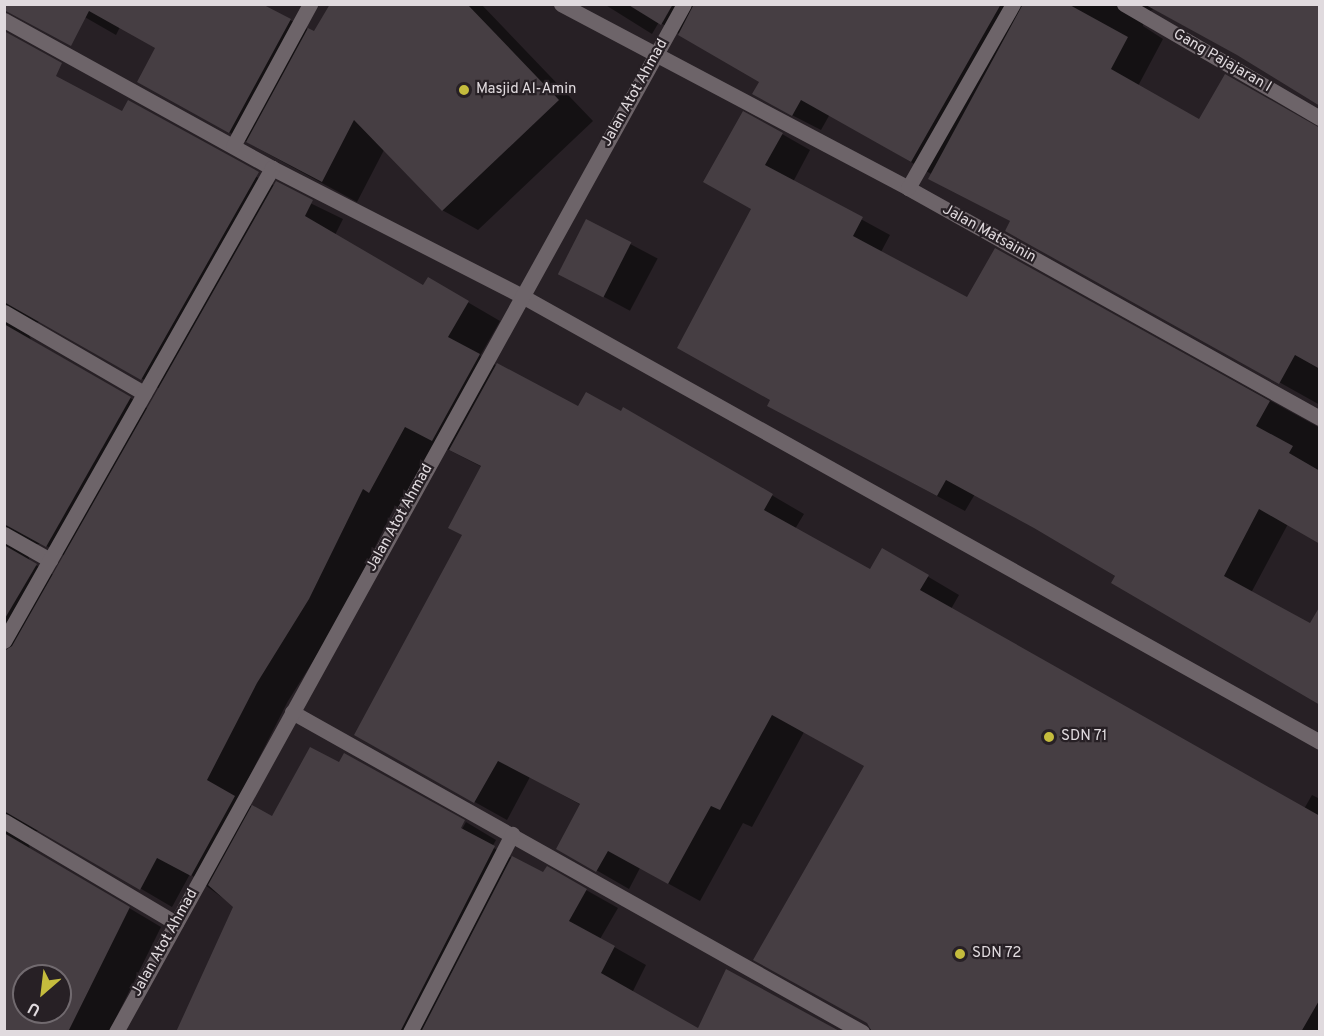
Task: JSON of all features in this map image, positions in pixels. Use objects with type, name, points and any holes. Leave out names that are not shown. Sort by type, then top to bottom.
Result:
[{"type":"street","points":[[233,146],[310,4]]},
{"type":"street","name":"Jalan Matsainin","points":[[561,4],[655,57],[908,188],[1320,418]]},
{"type":"street","name":"Jalan Atot Ahmad","points":[[116,1032],[684,4]]},
{"type":"street","points":[[908,188],[1013,4]]},
{"type":"street","name":"Gang Pajajaran I","points":[[1124,4],[1320,118]]},
{"type":"street","points":[[4,20],[272,168],[522,296],[1320,742]]},
{"type":"street","points":[[4,641],[272,168]]},
{"type":"street","points":[[4,312],[144,393]]},
{"type":"street","points":[[4,534],[50,560]]},
{"type":"street","points":[[292,712],[862,1032]]},
{"type":"street","points":[[4,821],[176,923]]},
{"type":"street","points":[[410,1032],[512,834]]},
{"type":"building","points":[[4,4],[262,4],[291,19],[229,133],[137,82],[155,48],[89,11],[71,46],[4,10]]},
{"type":"building","points":[[330,4],[467,4],[559,100],[442,211],[354,120],[322,182],[246,142],[308,28],[314,31]]},
{"type":"building","points":[[627,4],[673,4],[661,25]]},
{"type":"building","points":[[694,4],[1001,4],[911,162],[801,100],[792,116],[752,94],[759,82],[678,35]]},
{"type":"building","points":[[1023,4],[1068,4],[1128,37],[1111,69],[1199,119],[1225,74],[1320,128],[1320,369],[1295,355],[1279,384],[1005,231],[1010,221],[928,179]]},
{"type":"building","points":[[1144,4],[1320,4],[1320,106],[1237,55]]},
{"type":"building","points":[[4,31],[62,63],[56,76],[122,111],[128,100],[259,172],[141,380],[4,302]]},
{"type":"building","points":[[743,111],[783,133],[765,165],[863,217],[853,236],[967,297],[995,248],[1270,401],[1256,426],[1293,446],[1289,453],[1320,471],[1320,544],[1259,509],[1224,576],[1310,623],[1320,606],[1320,705],[1111,583],[1115,576],[1034,528],[946,480],[937,496],[767,406],[770,400],[677,348],[751,209],[703,182]]},
{"type":"building","points":[[276,181],[313,200],[305,216],[423,285],[428,277],[469,301],[448,337],[480,354],[432,441],[405,427],[369,493],[363,489],[309,599],[257,683],[207,780],[235,796],[191,876],[157,858],[140,890],[4,811],[4,651],[12,646]]},
{"type":"building","points":[[586,219],[631,242],[603,297],[558,274]]},
{"type":"building","points":[[4,324],[131,397],[46,547],[4,524]]},
{"type":"building","points":[[497,363],[578,406],[586,392],[621,411],[623,407],[773,494],[764,510],[870,569],[882,548],[929,575],[920,590],[1320,816],[1320,999],[1301,1032],[872,1032],[867,1023],[753,960],[864,766],[772,715],[720,810],[711,806],[668,884],[608,851],[596,872],[556,849],[580,804],[498,761],[474,803],[354,735],[462,535],[448,528],[481,466],[449,450]]},
{"type":"building","points":[[4,545],[37,564],[4,620]]},
{"type":"building","points":[[310,747],[339,762],[344,753],[465,820],[461,828],[495,846],[400,1032],[176,1032],[233,907],[208,885],[252,805],[272,816]]},
{"type":"building","points":[[4,833],[130,907],[72,1024],[72,964],[12,964],[12,1024],[72,1024],[68,1032],[4,1032]]},
{"type":"building","points":[[512,856],[543,872],[547,866],[587,889],[569,921],[615,946],[601,973],[698,1028],[726,969],[841,1032],[421,1032]]},
{"type":"place","name":"Masjid Al-Amin","points":[[464,90]]},
{"type":"place","name":"SDN 71","points":[[1049,737]]},
{"type":"place","name":"SDN 72","points":[[960,954]]}]
